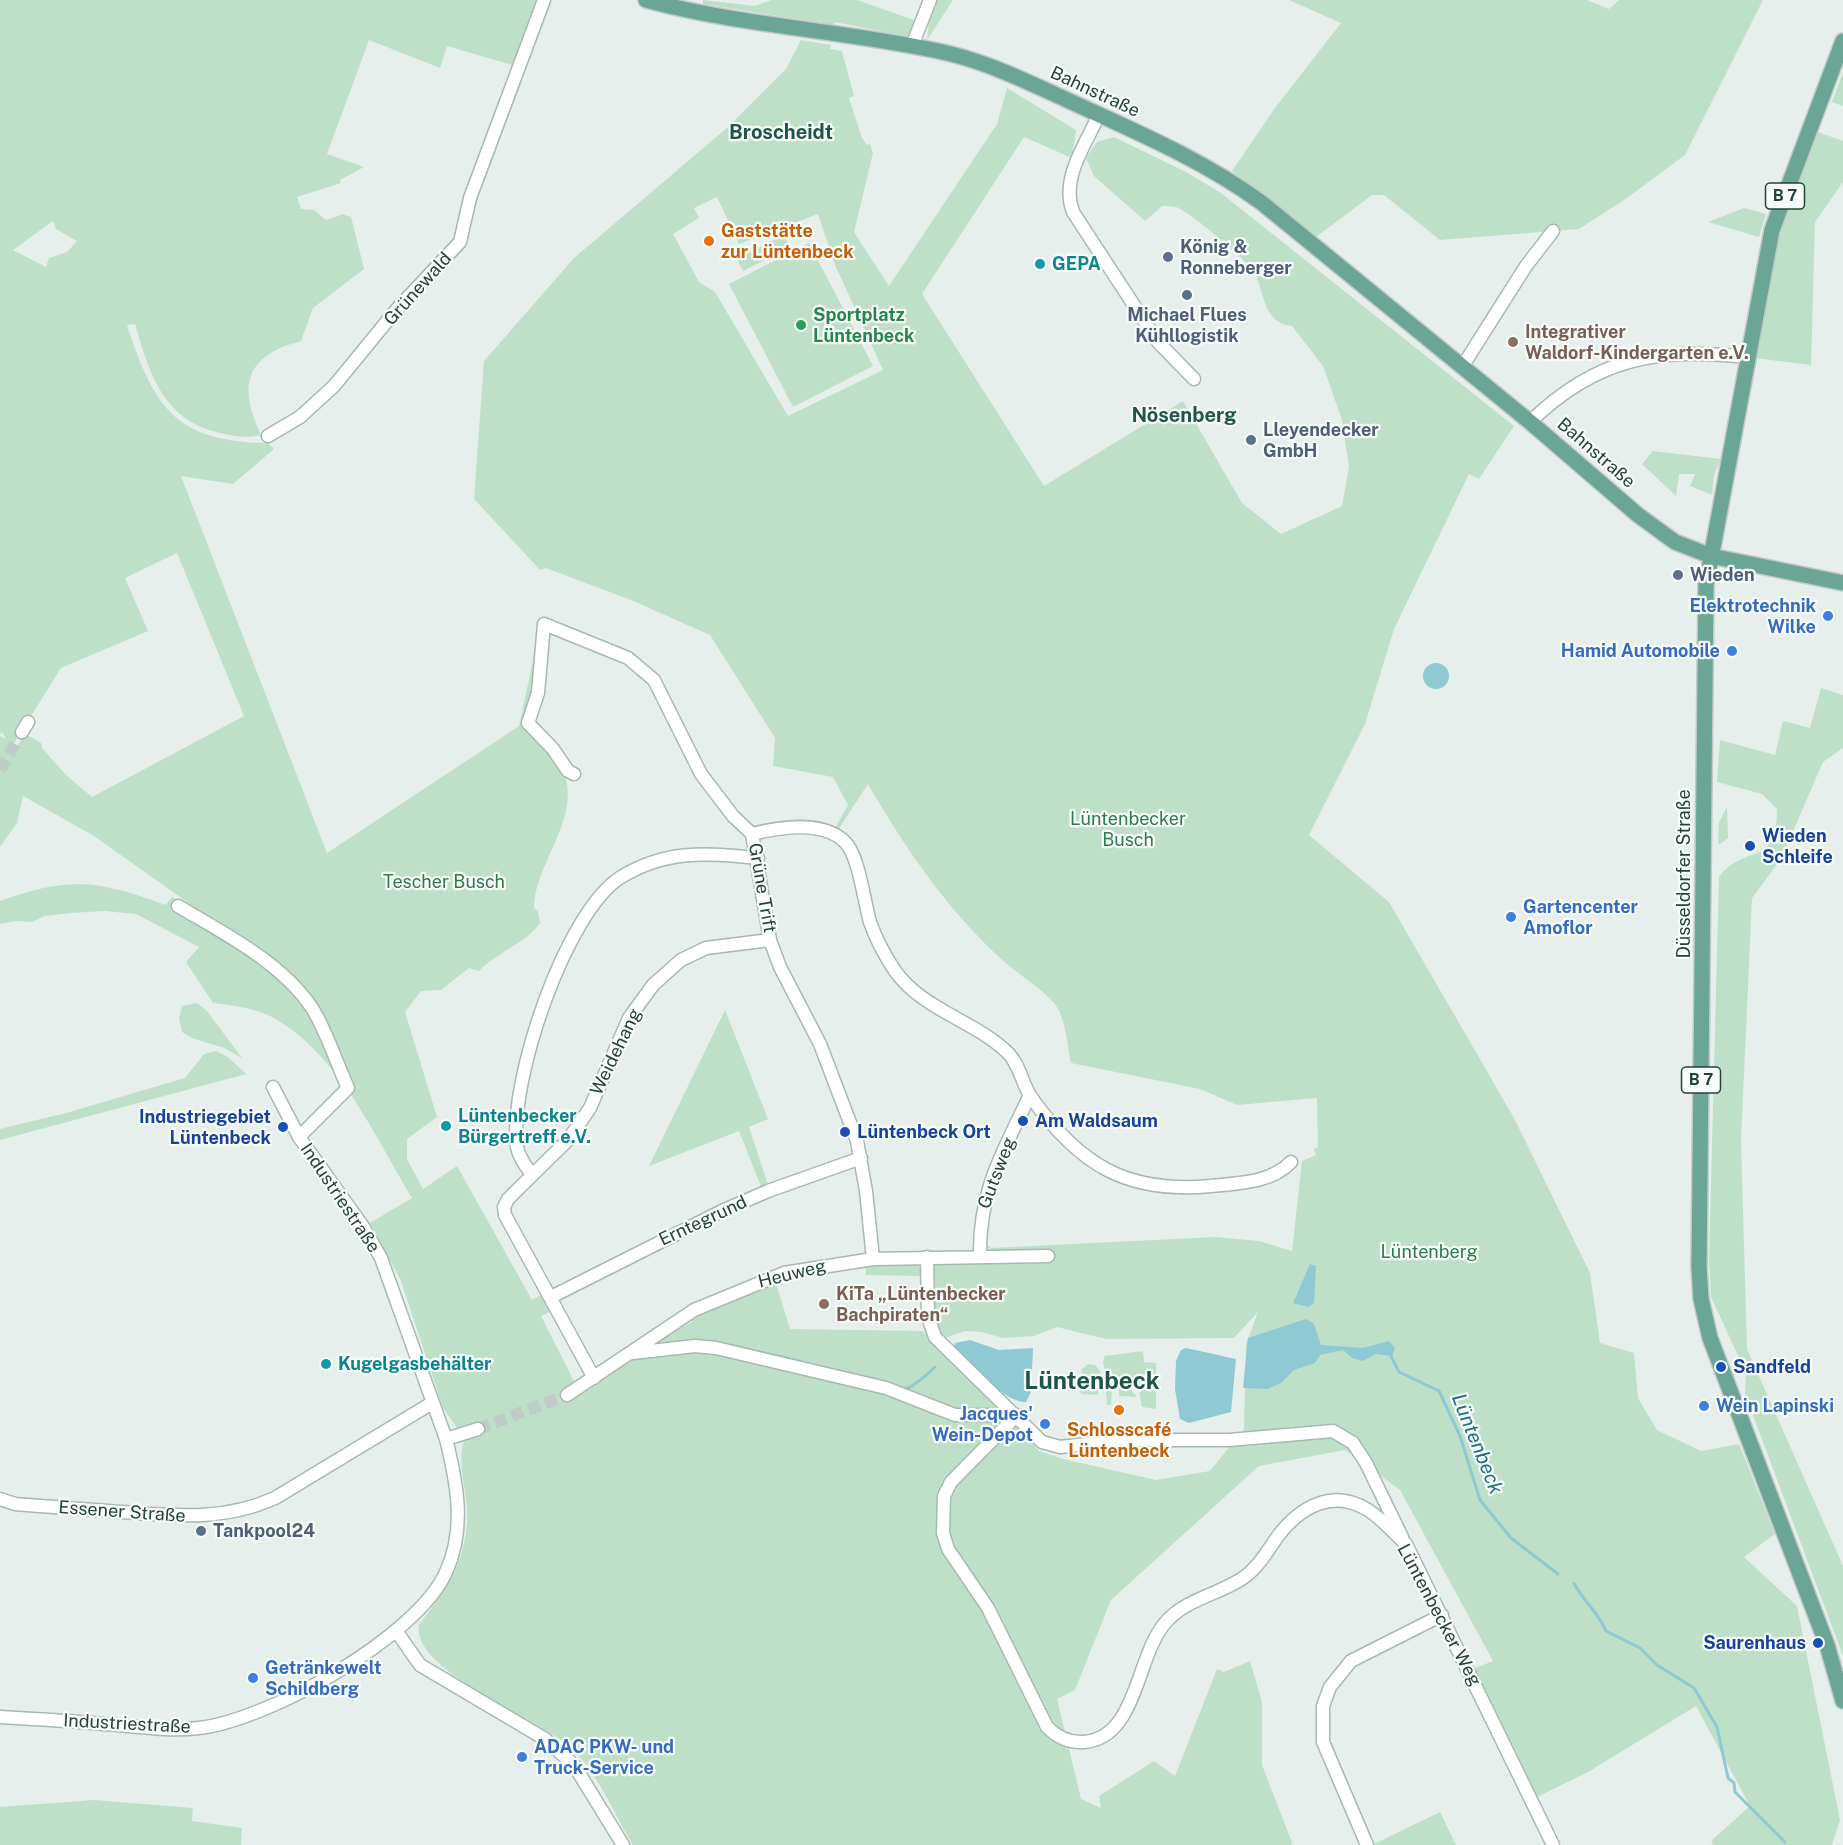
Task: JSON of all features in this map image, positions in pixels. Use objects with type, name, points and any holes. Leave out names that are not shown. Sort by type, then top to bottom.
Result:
[{"type":"main road","name":"Bahnstraße","points":[[646,0],[702,14],[912,46],[983,63],[1099,114],[1229,179],[1530,422],[1638,515],[1676,542],[1711,556],[1843,583]]},
{"type":"main road","name":"Düsseldorfer Straße","points":[[1843,41],[1772,230],[1706,585],[1699,1267],[1701,1299],[1710,1338],[1827,1645],[1843,1701]]},
{"type":"street","name":"Grünewald","points":[[268,436],[300,417],[334,386],[397,309],[460,242],[470,198],[544,0]]},
{"type":"street","points":[[912,46],[930,0]]},
{"type":"street","points":[[1099,114],[1069,179],[1069,201],[1073,212],[1156,339],[1166,353],[1194,379]]},
{"type":"street","points":[[1462,367],[1526,266],[1553,231]]},
{"type":"street","points":[[1530,422],[1574,387],[1630,362],[1682,352],[1749,357]]},
{"type":"street","name":"Grüne Trift","points":[[574,774],[567,771],[553,749],[528,723],[538,693],[544,624],[628,658],[654,680],[701,774],[733,816],[752,834],[758,858],[770,939],[780,967],[820,1044],[835,1080],[861,1158],[873,1258]]},
{"type":"street","points":[[752,834],[773,828],[812,828],[826,830],[847,843],[871,924],[896,972],[931,1006],[999,1046],[1010,1056],[1029,1095],[1061,1137],[1079,1153],[1112,1173],[1137,1183],[1180,1189],[1248,1182],[1280,1173],[1292,1162]]},
{"type":"street","points":[[531,1176],[519,1156],[517,1146],[517,1114],[529,1052],[549,991],[565,953],[597,900],[618,879],[645,864],[667,857],[704,853],[758,858]]},
{"type":"street","name":"Industriestraße","points":[[178,906],[262,959],[290,983],[313,1011],[348,1088],[299,1137]]},
{"type":"street","name":"Weidehang","points":[[594,1378],[506,1215],[504,1207],[507,1199],[568,1140],[590,1108],[630,1018],[653,985],[681,960],[706,948],[770,939]]},
{"type":"street","name":"Industriestraße","points":[[0,1717],[173,1730],[209,1726],[239,1719],[285,1701],[397,1632],[427,1603],[447,1572],[457,1537],[459,1508],[446,1439],[381,1258],[362,1225],[299,1137],[273,1087]]},
{"type":"street","name":"Gutsweg","points":[[980,1255],[984,1198],[1029,1095]]},
{"type":"street","name":"Erntegrund","points":[[551,1297],[722,1211],[768,1191],[861,1158]]},
{"type":"street","name":"Heuweg","points":[[567,1395],[694,1310],[758,1282],[813,1266],[873,1258],[1048,1256]]},
{"type":"street","points":[[927,1257],[928,1317],[935,1337],[950,1355],[1017,1415],[1036,1438],[1052,1446],[1124,1440],[1229,1440],[1320,1430],[1339,1432],[1353,1443],[1366,1463],[1406,1544]]},
{"type":"street","points":[[631,1354],[695,1346],[716,1348],[886,1388],[955,1415],[1017,1415]]},
{"type":"street","name":"Essener Straße","points":[[0,1499],[15,1504],[190,1517],[222,1515],[254,1507],[275,1498],[432,1403]]},
{"type":"street","name":"Lüntenbecker Weg","points":[[1017,1415],[951,1482],[944,1496],[944,1533],[948,1550],[988,1608],[1047,1727],[1066,1740],[1090,1741],[1111,1732],[1125,1712],[1156,1636],[1164,1624],[1186,1606],[1245,1578],[1298,1512],[1322,1502],[1345,1501],[1358,1504],[1370,1511],[1406,1544],[1552,1845]]},
{"type":"street","points":[[446,1439],[478,1429]]},
{"type":"street","points":[[1367,1845],[1323,1742],[1323,1706],[1330,1687],[1351,1661],[1442,1615]]},
{"type":"street","points":[[397,1632],[420,1665],[545,1739],[574,1765],[622,1845]]},
{"type":"green space","points":[[0,0],[539,0],[516,61],[512,65],[447,46],[440,68],[369,40],[327,154],[364,167],[340,180],[341,183],[297,197],[301,209],[314,210],[326,220],[343,214],[351,217],[364,269],[313,308],[301,341],[282,347],[268,355],[251,375],[250,401],[261,435],[244,437],[216,432],[183,416],[160,391],[146,359],[135,324],[127,325],[147,378],[159,399],[173,415],[190,427],[211,436],[268,443],[274,449],[233,484],[181,476],[327,853],[519,726],[538,637],[535,693],[526,713],[558,760],[565,776],[568,793],[562,826],[536,891],[534,908],[538,911],[540,923],[527,937],[494,958],[479,971],[469,968],[441,990],[421,991],[405,1012],[437,1117],[407,1139],[407,1159],[423,1189],[457,1166],[532,1300],[545,1293],[554,1310],[541,1316],[576,1385],[568,1399],[627,1361],[711,1350],[1016,1423],[1039,1451],[1063,1459],[1156,1480],[1210,1471],[1244,1429],[1246,1344],[1258,1312],[1234,1338],[1106,1339],[1057,1327],[1034,1336],[1003,1338],[981,1332],[965,1331],[942,1339],[934,1317],[933,1267],[937,1262],[1044,1256],[1045,1269],[1045,1251],[995,1251],[988,1248],[988,1245],[991,1248],[1215,1237],[1259,1241],[1292,1251],[1302,1161],[1316,1155],[1314,1149],[1318,1147],[1317,1098],[1237,1105],[1200,1089],[1071,1063],[1061,1015],[1053,1002],[980,939],[944,898],[912,854],[868,784],[838,830],[835,828],[848,805],[833,777],[773,766],[775,738],[710,635],[631,600],[546,568],[540,570],[474,499],[484,361],[574,258],[728,127],[786,69],[801,40],[831,45],[830,49],[842,51],[854,96],[849,98],[862,138],[867,145],[870,144],[873,153],[854,232],[889,286],[997,124],[1007,88],[1076,130],[1072,158],[1024,137],[922,294],[1044,486],[1183,401],[1242,503],[1281,534],[1342,506],[1349,467],[1342,420],[1323,366],[1292,326],[1282,324],[1270,313],[1255,273],[1231,248],[1193,217],[1176,207],[1162,206],[1145,221],[1094,176],[1086,158],[1097,142],[1114,137],[1186,172],[1221,193],[1514,426],[1479,479],[1469,474],[1394,629],[1365,724],[1309,835],[1389,902],[1514,1118],[1590,1273],[1600,1343],[1634,1353],[1638,1398],[1657,1430],[1701,1451],[1739,1444],[1775,1534],[1744,1557],[1797,1606],[1840,1820],[1832,1845],[1714,1845],[1711,1841],[1750,1806],[1696,1706],[1588,1772],[1537,1797],[1473,1669],[1493,1661],[1400,1490],[1345,1450],[1259,1466],[1111,1600],[1075,1690],[1057,1699],[1081,1799],[1101,1808],[1099,1796],[1154,1761],[1175,1776],[1217,1669],[1224,1672],[1250,1661],[1262,1702],[1262,1765],[1293,1845],[633,1845],[589,1769],[571,1748],[455,1676],[435,1659],[422,1642],[419,1625],[447,1585],[460,1557],[467,1526],[467,1508],[461,1464],[465,1439],[443,1408],[401,1281],[370,1223],[412,1198],[353,1098],[317,1052],[296,1033],[272,1017],[243,1007],[213,1003],[186,962],[199,947],[136,914],[104,911],[71,913],[44,916],[32,922],[16,921],[0,924],[0,901],[45,888],[83,884],[121,890],[166,905],[172,897],[249,946],[94,836],[23,796],[17,823],[0,847],[0,736],[6,739],[2,732],[0,734]],"holes":[[[717,197],[739,244],[818,214],[835,265],[883,370],[788,416],[715,292],[699,282],[673,234],[699,218],[694,208]],[[53,221],[56,229],[77,241],[67,252],[49,258],[46,267],[13,250]],[[177,553],[244,716],[92,797],[66,775],[42,748],[41,743],[25,734],[14,751],[11,748],[61,668],[148,631],[125,578]]]},
{"type":"green space","points":[[703,0],[755,6],[771,0],[857,0],[917,21],[910,37],[835,22],[834,25],[703,4]]},
{"type":"green space","points":[[937,0],[953,0],[927,40],[930,13]]},
{"type":"green space","points":[[1289,0],[1587,0],[1609,9],[1619,0],[1763,0],[1685,155],[1627,198],[1579,229],[1440,240],[1384,195],[1372,195],[1316,237],[1232,171],[1275,108],[1341,23]]},
{"type":"green space","points":[[1843,72],[1843,106],[1832,102]]},
{"type":"green space","points":[[1818,132],[1843,141],[1843,182],[1815,222],[1811,365],[1755,358],[1768,274],[1786,212]]},
{"type":"green space","points":[[1744,208],[1766,214],[1759,237],[1708,222]]},
{"type":"green space","points":[[784,235],[790,247],[743,271],[737,259]]},
{"type":"green space","name":"Sportplatz Lüntenbeck","points":[[809,243],[873,366],[793,407],[729,284]]},
{"type":"green space","points":[[1653,451],[1721,459],[1714,475],[1712,495],[1690,486],[1695,474],[1679,474],[1676,496],[1642,464]]},
{"type":"green space","points":[[1821,688],[1843,695],[1843,748],[1823,762],[1781,859],[1752,898],[1741,1140],[1747,1349],[1843,1566],[1843,1656],[1745,1394],[1746,1373],[1711,1297],[1709,1260],[1719,877],[1739,860],[1765,848],[1776,828],[1777,809],[1762,794],[1717,782],[1720,740],[1775,755],[1783,721],[1810,728]]},
{"type":"green space","points":[[1727,807],[1728,838],[1720,844],[1718,843],[1719,822]]},
{"type":"green space","points":[[197,1003],[207,1011],[242,1058],[224,1048],[192,1038],[182,1032],[179,1018],[182,1006]]},
{"type":"green space","points":[[725,1010],[768,1119],[749,1127],[768,1185],[762,1189],[739,1131],[649,1166]]},
{"type":"green space","points":[[216,1051],[228,1057],[246,1074],[0,1140],[0,1129],[66,1113],[185,1078],[204,1054]]},
{"type":"green space","points":[[915,1263],[922,1269],[922,1276],[866,1275],[865,1264]]},
{"type":"green space","points":[[775,1280],[790,1329],[923,1331],[936,1347],[1002,1408],[957,1411],[730,1347],[650,1345],[677,1324],[680,1328],[692,1322],[691,1317]]},
{"type":"green space","points":[[1143,1351],[1144,1362],[1156,1363],[1156,1409],[1142,1407],[1139,1390],[1118,1377],[1106,1376],[1103,1362],[1105,1356]]},
{"type":"green space","points":[[1088,1364],[1095,1365],[1100,1371],[1098,1395],[1082,1394],[1079,1391],[1082,1369]]},
{"type":"green space","points":[[1105,1382],[1127,1385],[1137,1397],[1119,1396],[1119,1389],[1112,1389],[1111,1405],[1107,1405]]},
{"type":"green space","points":[[94,1800],[193,1808],[192,1821],[242,1828],[241,1845],[0,1845],[0,1807]]},
{"type":"green space","points":[[1440,1812],[1456,1845],[1372,1845]]},
{"type":"water","points":[[1436,663],[1445,667],[1449,676],[1445,685],[1436,689],[1427,685],[1423,676],[1427,667]]},
{"type":"water","points":[[1310,1264],[1316,1266],[1314,1303],[1308,1307],[1293,1303]]},
{"type":"water","points":[[1306,1319],[1314,1324],[1321,1345],[1363,1348],[1389,1341],[1395,1348],[1392,1356],[1375,1354],[1363,1361],[1352,1358],[1343,1350],[1320,1355],[1315,1363],[1294,1370],[1281,1383],[1267,1389],[1243,1388],[1248,1338]]},
{"type":"water","points":[[970,1340],[999,1350],[1033,1348],[1031,1392],[1026,1402],[1018,1401],[998,1390],[953,1350],[955,1343]]},
{"type":"water","points":[[1186,1348],[1236,1359],[1231,1412],[1189,1423],[1180,1419],[1175,1389],[1176,1361],[1181,1350]]},
{"type":"waterway","points":[[701,1341],[718,1343]]},
{"type":"waterway","points":[[733,1346],[803,1362]]},
{"type":"waterway","name":"Lüntenbeck","points":[[1391,1356],[1399,1372],[1439,1391],[1460,1436],[1480,1500],[1511,1538],[1558,1574]]},
{"type":"waterway","points":[[904,1390],[935,1367]]},
{"type":"waterway","name":"Lüntenbeck","points":[[1574,1583],[1606,1631],[1640,1648],[1657,1665],[1694,1688],[1717,1727],[1728,1778],[1734,1783],[1735,1792],[1785,1842]]},
{"type":"tunnel","points":[[0,770],[22,732]]},
{"type":"tunnel","points":[[478,1429],[567,1395]]},
{"type":"place","name":"Gaststätte zur Lüntenbeck","points":[[709,241]]},
{"type":"place","name":"König & Ronneberger","points":[[1168,257]]},
{"type":"place","name":"GEPA","points":[[1040,264]]},
{"type":"place","name":"Michael Flues Kühllogistik","points":[[1187,295]]},
{"type":"place","name":"Sportplatz Lüntenbeck","points":[[801,325]]},
{"type":"place","name":"Integrativer Waldorf-Kindergarten e.V.","points":[[1513,342]]},
{"type":"place","name":"Lleyendecker GmbH","points":[[1251,440]]},
{"type":"place","name":"Wieden","points":[[1678,575]]},
{"type":"place","name":"Elektrotechnik Wilke","points":[[1828,616]]},
{"type":"place","name":"Hamid Automobile","points":[[1732,651]]},
{"type":"place","name":"Wieden Schleife","points":[[1750,846]]},
{"type":"place","name":"Gartencenter Amoflor","points":[[1511,917]]},
{"type":"place","name":"Am Waldsaum","points":[[1023,1121]]},
{"type":"place","name":"Lüntenbecker Bürgertreff e.V.","points":[[446,1126]]},
{"type":"place","name":"Industriegebiet Lüntenbeck","points":[[283,1127]]},
{"type":"place","name":"Lüntenbeck Ort","points":[[845,1132]]},
{"type":"place","name":"KiTa „Lüntenbecker Bachpiraten“","points":[[824,1304]]},
{"type":"place","name":"Kugelgasbehälter","points":[[326,1364]]},
{"type":"place","name":"Sandfeld","points":[[1721,1367]]},
{"type":"place","name":"Wein Lapinski","points":[[1704,1406]]},
{"type":"place","name":"Schlosscafé Lüntenbeck","points":[[1119,1410]]},
{"type":"place","name":"Jacques' Wein-Depot","points":[[1045,1424]]},
{"type":"place","name":"Tankpool24","points":[[201,1531]]},
{"type":"place","name":"Saurenhaus","points":[[1818,1643]]},
{"type":"place","name":"Getränkewelt Schildberg","points":[[253,1678]]},
{"type":"place","name":"ADAC PKW- und Truck-Service","points":[[522,1757]]},
{"type":"district","name":"Broscheidt","points":[[781,133]]},
{"type":"district","name":"Nösenberg","points":[[1184,416]]},
{"type":"district","name":"Lüntenbeck","points":[[1092,1382]]},
{"type":"park label","name":"Lüntenbecker Busch","points":[[1128,829]]},
{"type":"park label","name":"Tescher Busch","points":[[444,882]]},
{"type":"park label","name":"Lüntenberg","points":[[1429,1252]]}]
